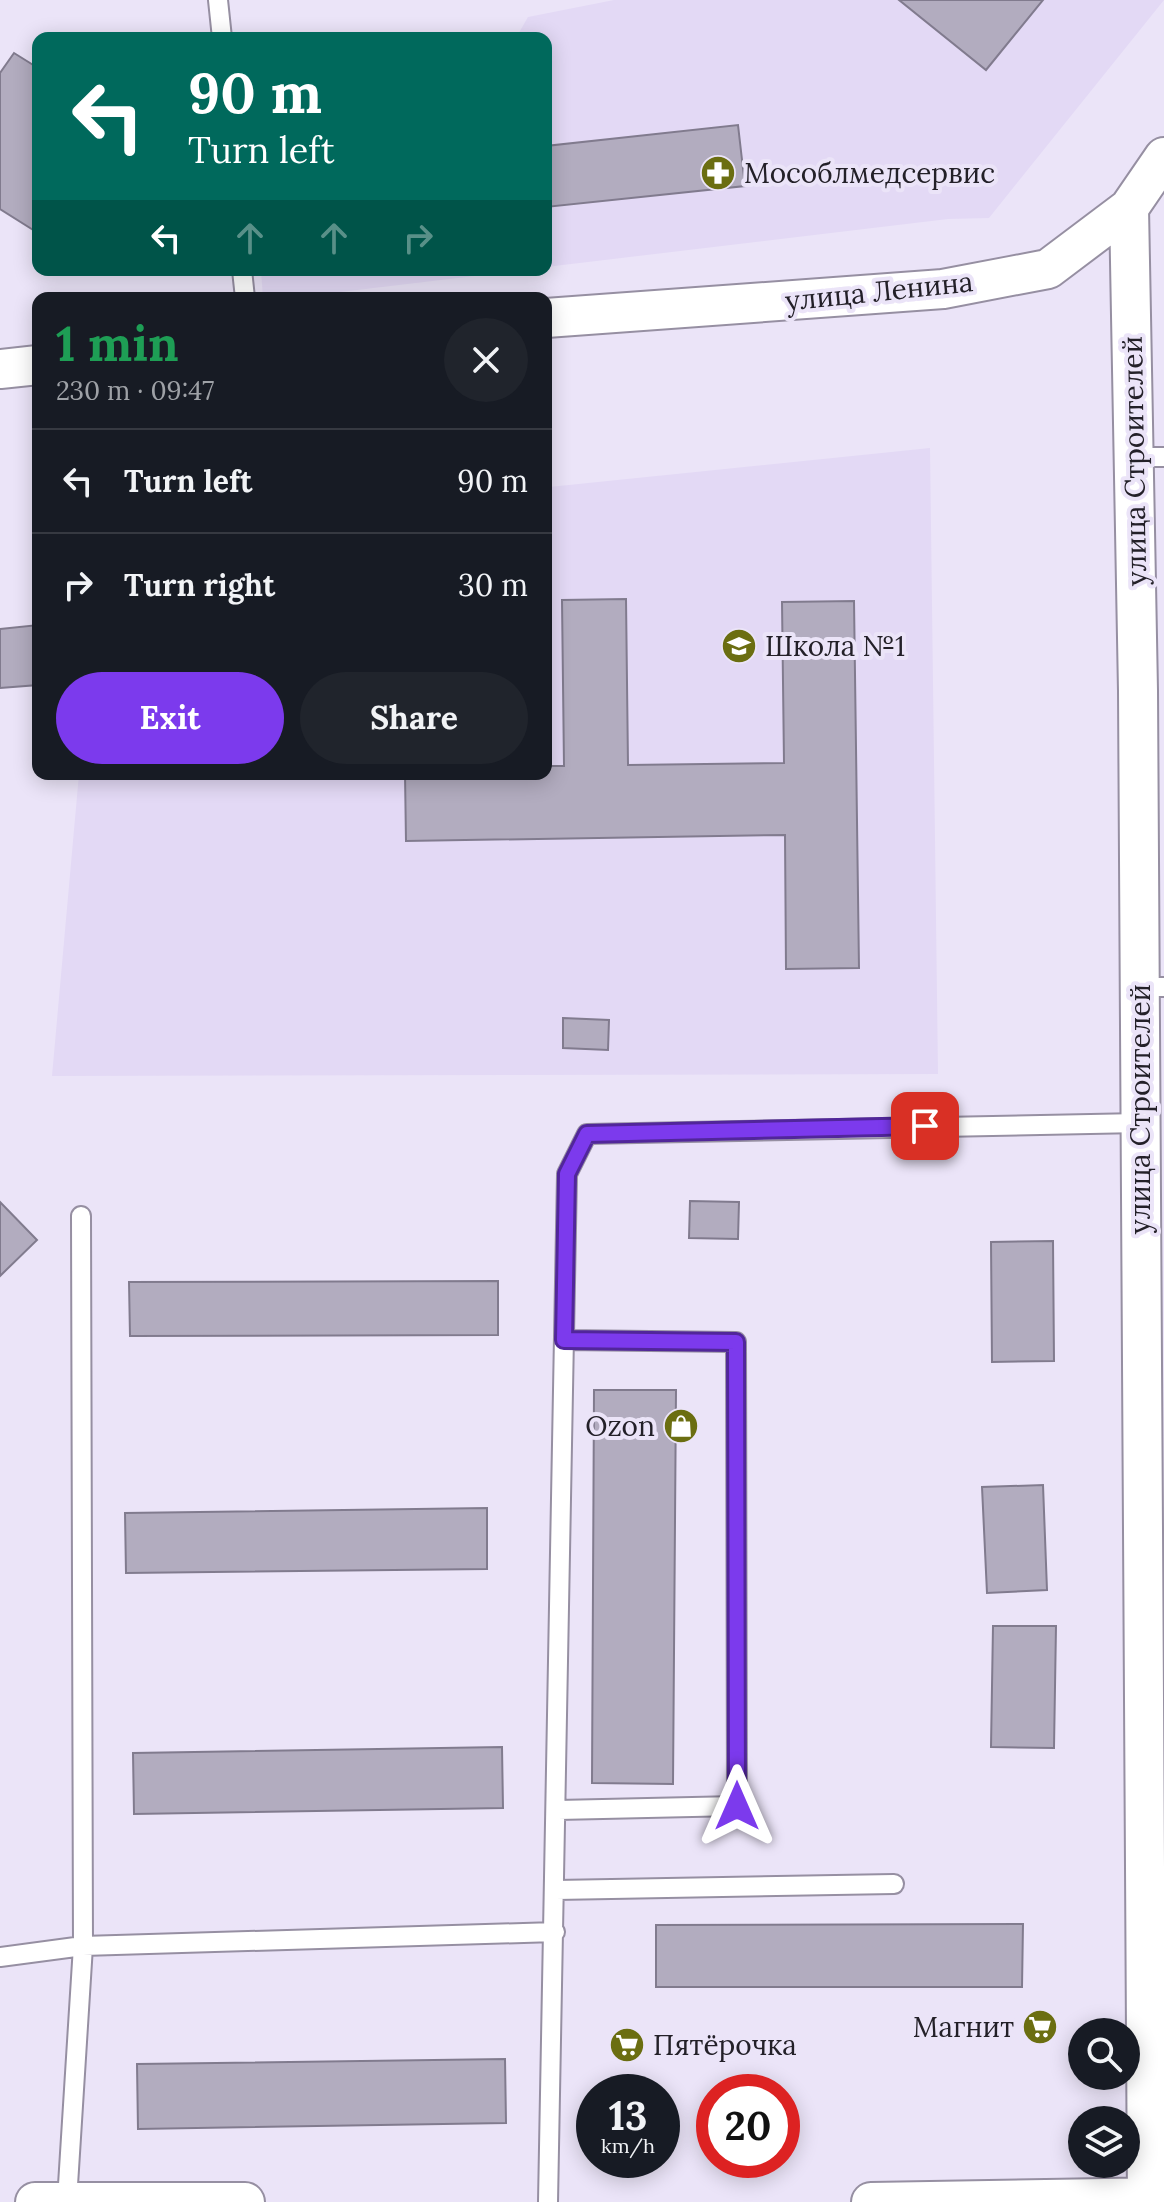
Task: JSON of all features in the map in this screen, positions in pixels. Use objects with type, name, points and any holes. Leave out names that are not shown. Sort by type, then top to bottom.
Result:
[{"type":"street","name":"улица Ленина","points":[[552,318],[943,289],[1048,269],[1129,208],[1164,157]]},
{"type":"street","name":"улица Строителей","points":[[1129,208],[1149,457],[1152,987],[1140,1123],[1152,1195],[1153,2199]]},
{"type":"street","points":[[0,369],[32,366]]},
{"type":"street","points":[[871,2202],[1153,2199]]},
{"type":"street","points":[[35,2202],[245,2202]]},
{"type":"lane","points":[[218,0],[221,32]]},
{"type":"lane","points":[[548,2202],[558,1810],[567,1174],[587,1134],[1140,1123]]},
{"type":"lane","points":[[67,2201],[83,1946],[81,1216]]},
{"type":"lane","points":[[558,1810],[737,1806],[736,1342],[564,1340]]},
{"type":"lane","points":[[556,1890],[894,1884]]},
{"type":"lane","points":[[0,1957],[83,1946],[555,1932]]},
{"type":"shaded area","points":[[614,0],[1164,0],[989,218],[948,219],[552,266],[552,32],[519,32],[528,17]]},
{"type":"shaded area","points":[[261,276],[474,276],[340,292],[263,292]]},
{"type":"shaded area","name":"Школа №1","points":[[930,448],[938,1074],[52,1076],[78,780],[552,780],[552,487]]},
{"type":"building","points":[[899,0],[1043,0],[986,70]]},
{"type":"building","points":[[14,53],[32,64],[32,229],[0,209],[0,73]]},
{"type":"building","points":[[738,125],[745,186],[552,206],[552,145]]},
{"type":"building","points":[[626,599],[628,765],[784,763],[782,602],[854,601],[859,968],[786,969],[785,835],[406,841],[405,780],[552,780],[552,766],[564,766],[562,600]]},
{"type":"building","points":[[32,626],[32,685],[0,688],[0,629]]},
{"type":"building","points":[[563,1018],[609,1020],[608,1050],[563,1048]]},
{"type":"building","points":[[690,1201],[739,1202],[738,1239],[689,1238]]},
{"type":"building","points":[[0,1202],[37,1240],[0,1276]]},
{"type":"building","points":[[1053,1241],[1054,1361],[992,1362],[991,1242]]},
{"type":"building","points":[[498,1281],[498,1335],[130,1336],[129,1282]]},
{"type":"building","points":[[594,1390],[676,1390],[673,1784],[592,1783]]},
{"type":"building","points":[[1043,1485],[1047,1590],[987,1593],[982,1487]]},
{"type":"building","points":[[487,1508],[487,1569],[126,1573],[125,1513]]},
{"type":"building","points":[[993,1626],[1056,1626],[1054,1748],[991,1747]]},
{"type":"building","points":[[502,1747],[503,1808],[134,1814],[133,1753]]},
{"type":"building","points":[[1023,1924],[1022,1987],[656,1987],[656,1925]]},
{"type":"building","points":[[505,2059],[506,2123],[138,2129],[137,2064]]},
{"type":"place","name":"Мособлмедсервис","points":[[718,173]]},
{"type":"place","name":"Школа №1","points":[[739,646]]},
{"type":"place","name":"Ozon","points":[[681,1426]]},
{"type":"place","name":"Магнит","points":[[1040,2027]]},
{"type":"place","name":"Пятёрочка","points":[[627,2045]]},
{"type":"route","points":[[737,1806],[736,1342],[564,1340],[567,1174],[587,1134],[925,1126]]}]
